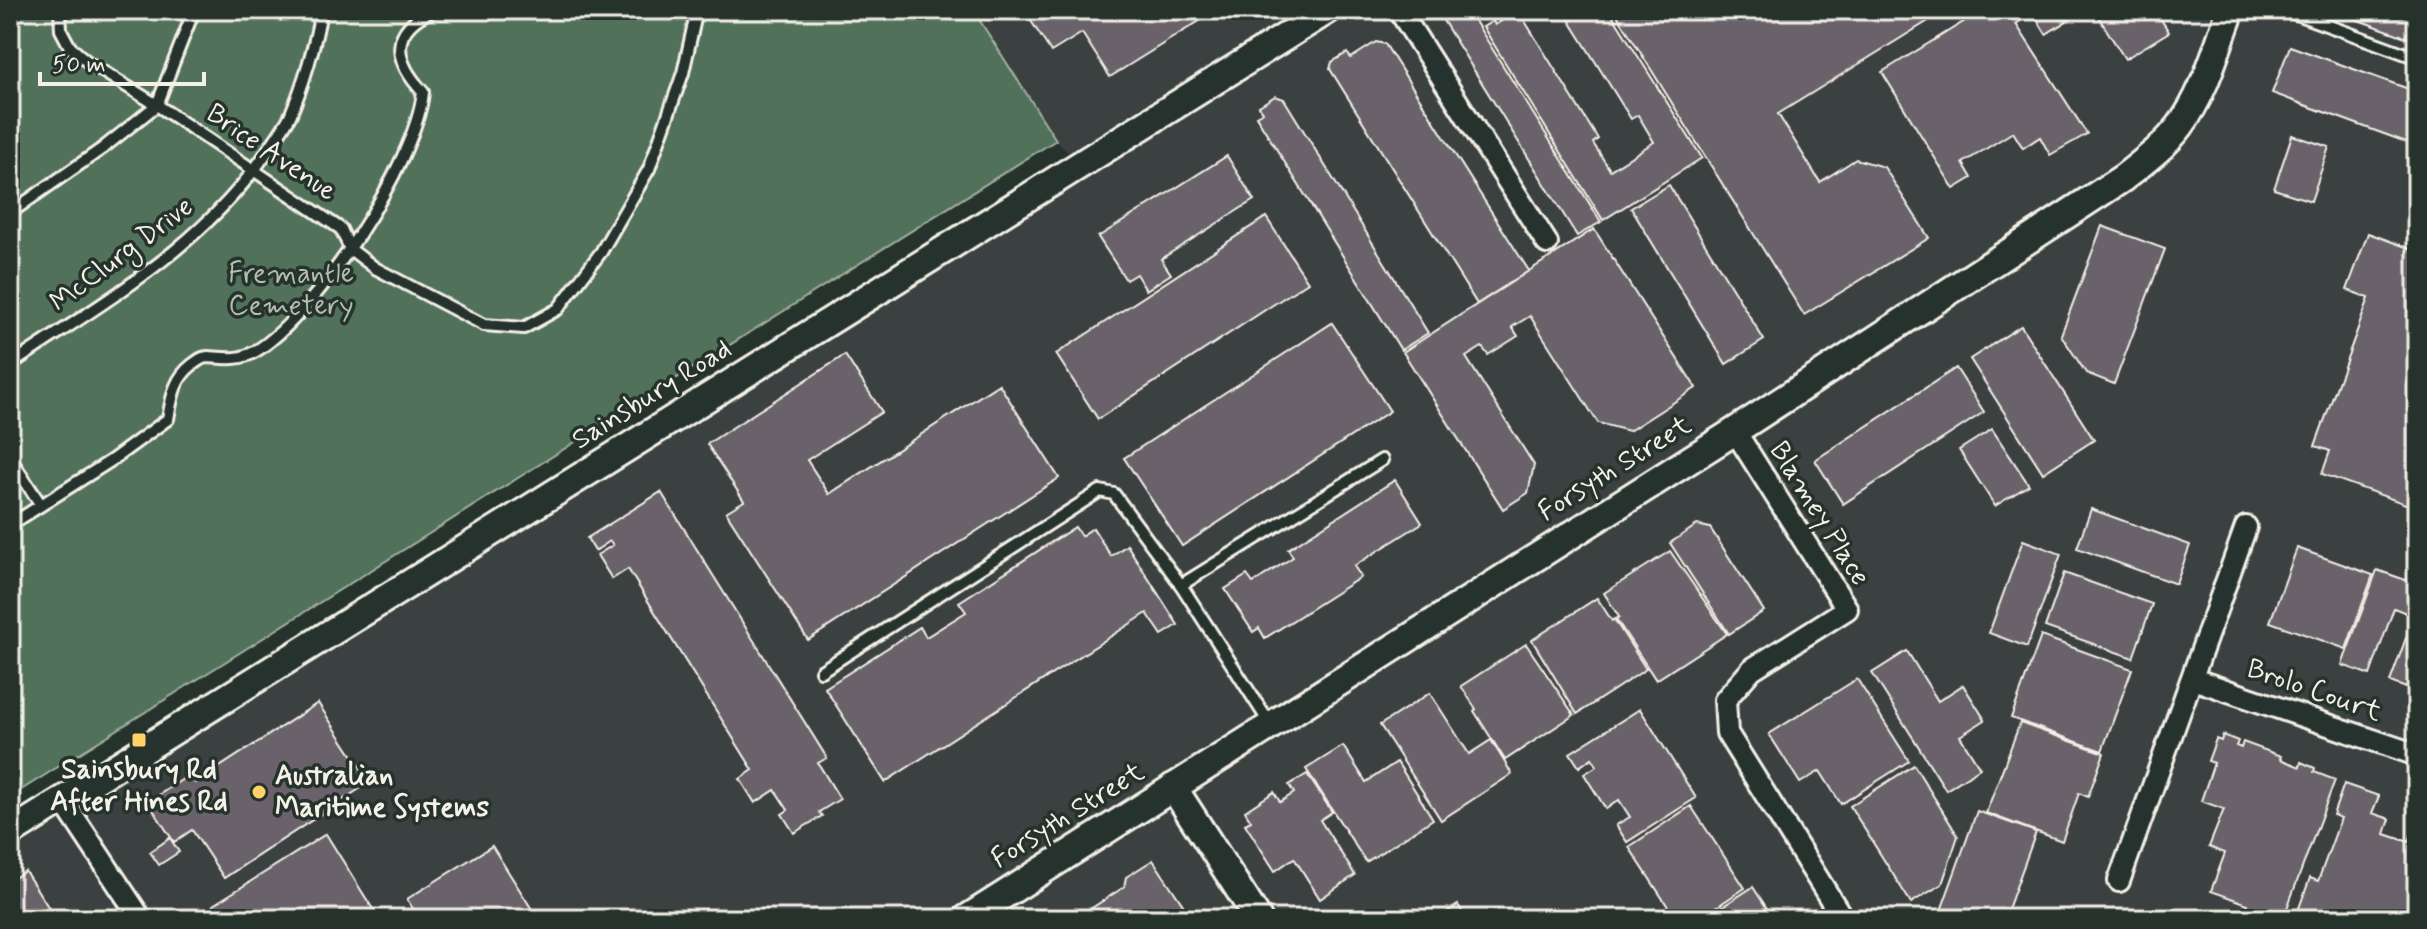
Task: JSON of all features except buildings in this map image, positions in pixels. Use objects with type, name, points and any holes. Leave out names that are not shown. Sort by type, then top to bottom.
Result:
[{"type":"street","name":"Sainsbury Road","points":[[10,833],[1328,10]]},
{"type":"street","points":[[1399,10],[1547,243]]},
{"type":"street","name":"Forsyth Street","points":[[966,919],[1735,431],[2123,178],[2159,149],[2180,126],[2193,105],[2231,10]]},
{"type":"street","name":"Blamey Place","points":[[1735,431],[1847,609],[1752,669],[1725,700],[1727,733],[1843,919]]},
{"type":"street","points":[[2119,881],[2246,527]]},
{"type":"street","name":"Brolo Court","points":[[2193,679],[2417,755]]},
{"type":"street","points":[[1173,787],[1258,919]]},
{"type":"street","points":[[63,801],[141,919]]},
{"type":"lane","name":"Brice Avenue","points":[[60,10],[61,30],[70,47],[89,63],[341,229],[350,249],[375,268],[484,325],[524,328],[558,309],[601,252],[649,169],[683,73],[697,10]]},
{"type":"lane","points":[[10,213],[103,148],[157,105],[194,10]]},
{"type":"lane","name":"McClurg Drive","points":[[10,365],[160,264],[225,206],[254,172],[290,117],[317,34],[321,10]]},
{"type":"lane","points":[[10,525],[112,460],[168,419],[172,392],[181,374],[203,357],[239,358],[255,352],[294,319],[350,249],[392,179],[421,111],[423,92],[410,79],[400,58],[402,32],[417,17],[433,10]]},
{"type":"lane","points":[[2285,10],[2417,58]]},
{"type":"lane","points":[[10,458],[41,505]]},
{"type":"lane","points":[[1181,585],[1382,460]]},
{"type":"lane","points":[[821,671],[1100,491],[1114,494],[1181,585],[1271,725]]},
{"type":"shaded area","points":[[973,10],[2417,10],[2417,919],[10,919],[10,852],[1088,173],[1056,140]]},
{"type":"green space","name":"Fremantle Cemetery","points":[[10,10],[973,10],[1056,140],[10,797]]},
{"type":"place","name":"Sainsbury Rd After Hines Rd","points":[[139,740]]},
{"type":"place","name":"Australian Maritime Systems","points":[[259,792]]}]
